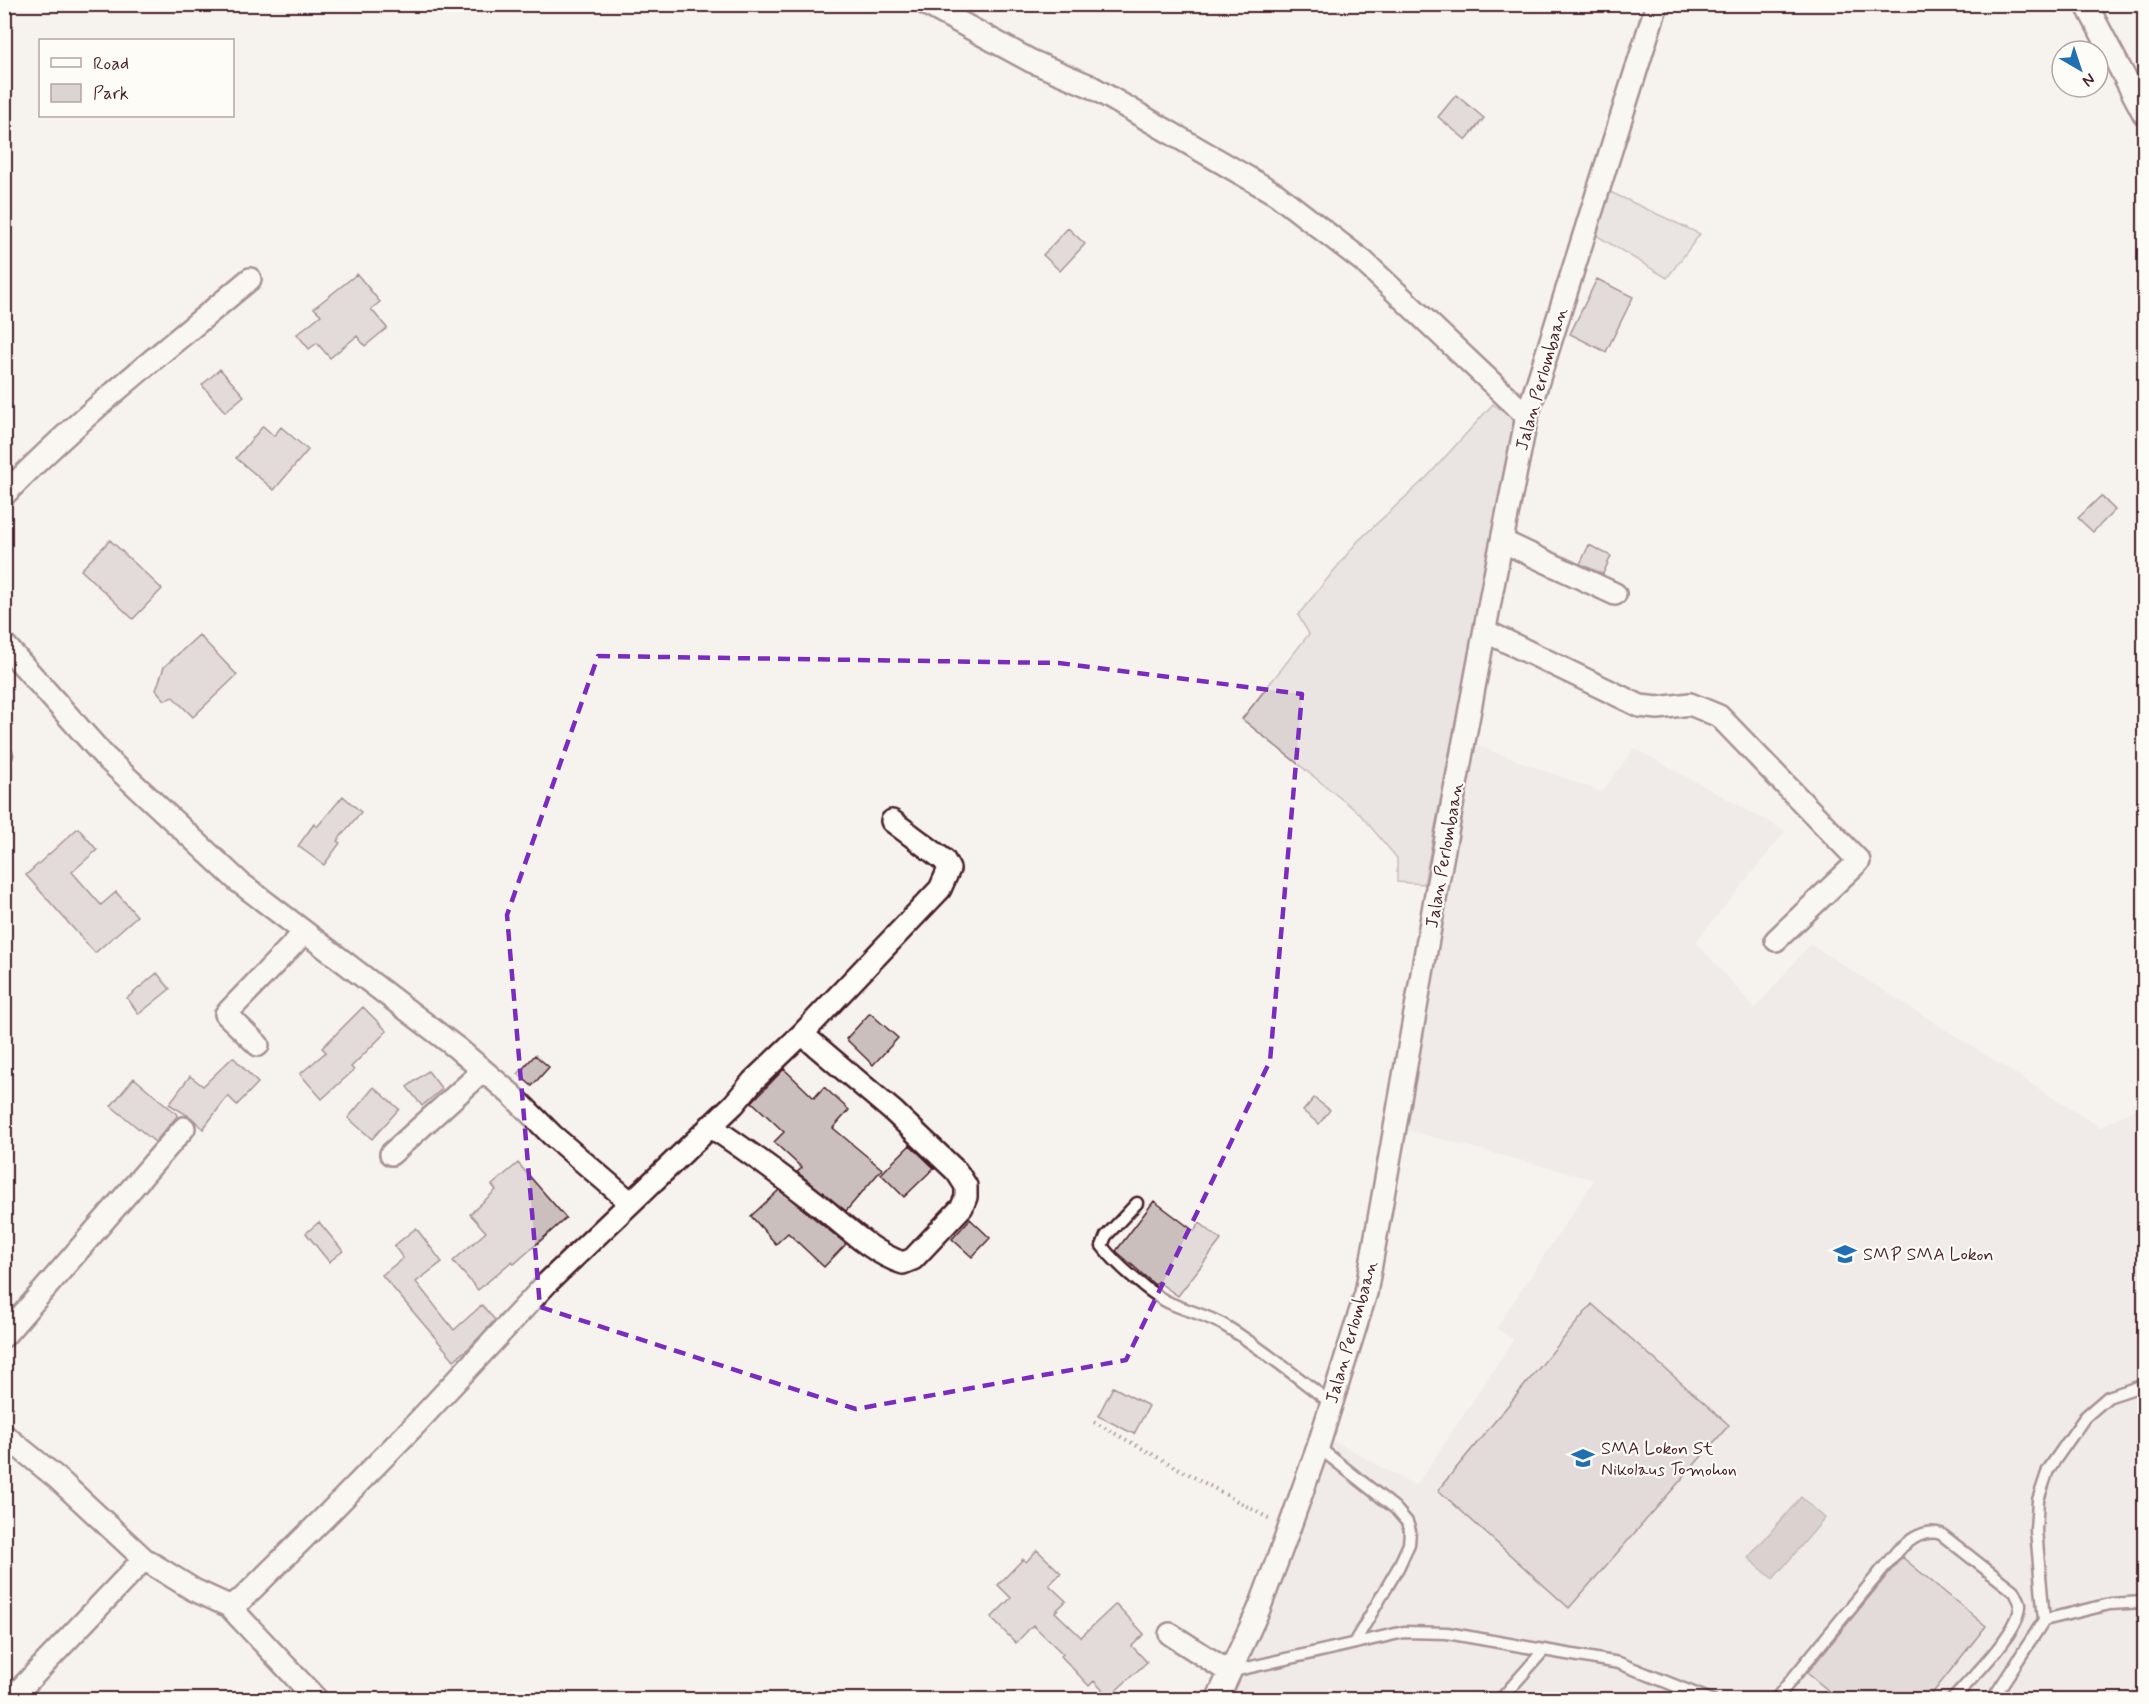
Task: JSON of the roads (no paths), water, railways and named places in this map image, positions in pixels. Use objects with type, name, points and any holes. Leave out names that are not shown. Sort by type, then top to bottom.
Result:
[{"type":"street","points":[[926,4],[1032,61],[1090,86],[1276,194],[1363,261],[1527,416]]},
{"type":"street","name":"Jalan Perlombaan","points":[[1217,1700],[1259,1609],[1289,1530],[1318,1447],[1366,1293],[1485,631],[1527,416],[1657,4]]},
{"type":"street","points":[[2086,4],[2145,114]]},
{"type":"street","points":[[4,495],[91,412],[250,279]]},
{"type":"street","points":[[1502,541],[1615,594]]},
{"type":"street","points":[[1485,631],[1640,706],[1658,708],[1690,704],[1719,716],[1859,861],[1776,940]]},
{"type":"street","points":[[4,644],[104,756],[239,882],[457,1048],[630,1202]]},
{"type":"street","points":[[229,1606],[242,1599],[326,1516],[548,1282],[734,1104],[753,1081],[802,1034],[940,889],[949,870],[944,860],[892,821]]},
{"type":"street","points":[[258,1045],[226,1014],[304,933]]},
{"type":"street","points":[[710,1126],[760,1160],[889,1258],[903,1263],[913,1259],[962,1207],[966,1197],[966,1186],[957,1172],[894,1112],[802,1034]]},
{"type":"street","points":[[391,1154],[483,1071]]},
{"type":"street","points":[[4,1336],[184,1128]]},
{"type":"street","points":[[4,1435],[57,1478],[144,1559],[194,1590],[229,1606],[317,1700]]},
{"type":"street","points":[[10,1700],[144,1559]]},
{"type":"street","points":[[1170,1634],[1229,1672]]},
{"type":"lane","points":[[1137,1203],[1106,1236],[1102,1246],[1110,1255],[1157,1296],[1171,1304],[1209,1316],[1230,1328],[1331,1403]]},
{"type":"lane","points":[[1992,1700],[2044,1620],[2036,1530],[2038,1500],[2048,1470],[2085,1417],[2108,1397],[2145,1385]]},
{"type":"lane","points":[[1318,1447],[1395,1508],[1407,1522],[1410,1531],[1409,1544],[1398,1568],[1354,1643]]},
{"type":"lane","points":[[1775,1700],[1898,1550],[1912,1538],[1935,1532],[2015,1592],[2020,1606],[2010,1630],[1994,1653],[1952,1700]]},
{"type":"lane","points":[[2044,1620],[2110,1604],[2145,1602]]},
{"type":"lane","points":[[1229,1672],[1404,1632],[1447,1633],[1619,1663],[1711,1700]]},
{"type":"lane","points":[[1500,1700],[1544,1650]]},
{"type":"place","name":"SMP SMA Lokon","points":[[1845,1254]]},
{"type":"place","name":"SMA Lokon St Nikolaus Tomohon","points":[[1583,1458]]}]
